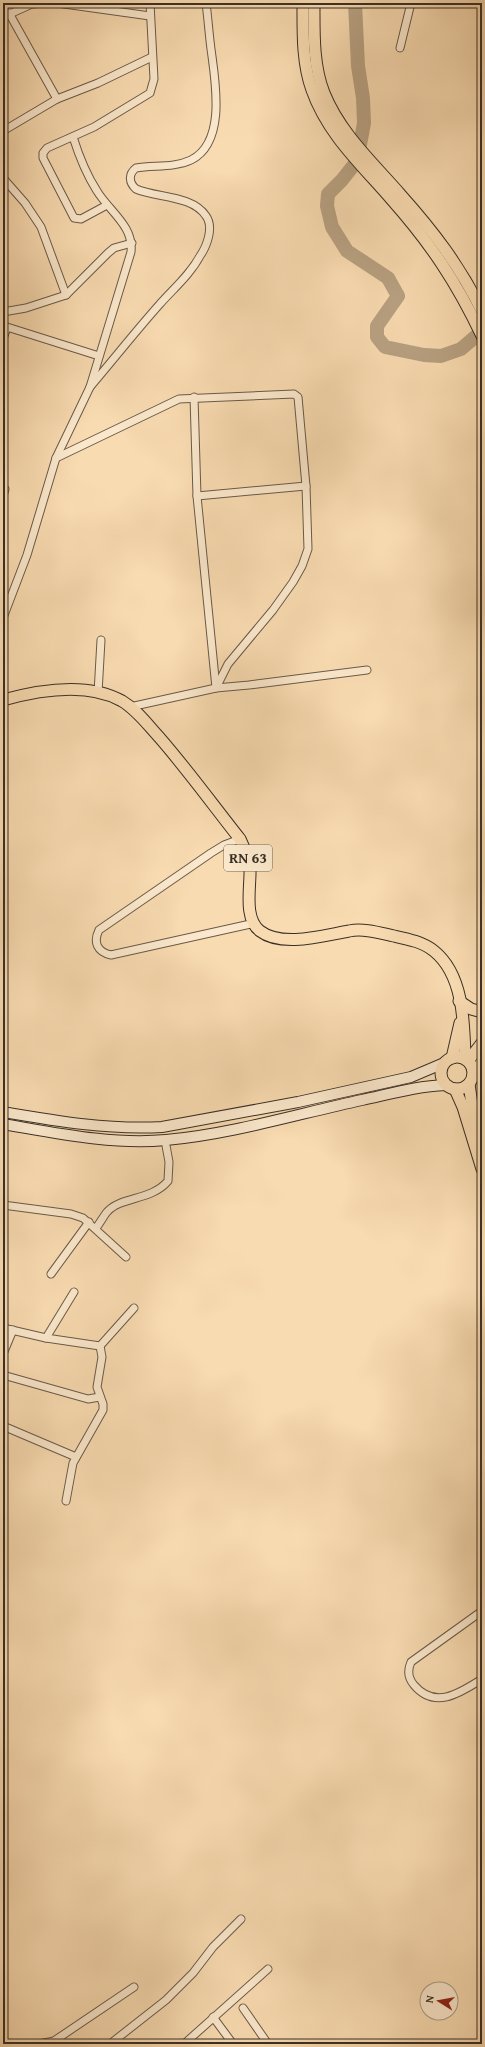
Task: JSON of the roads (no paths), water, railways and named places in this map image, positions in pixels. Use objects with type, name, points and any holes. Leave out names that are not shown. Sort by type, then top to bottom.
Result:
[{"type":"main road","points":[[303,3],[306,58],[312,89],[323,115],[445,247],[467,282],[482,311]]},
{"type":"main road","points":[[314,3],[314,33],[320,78],[342,134],[392,200],[440,259],[455,283],[482,336]]},
{"type":"main road","name":"RN 63","points":[[3,700],[22,695],[52,691],[77,690],[98,693],[120,700],[136,711],[175,756],[240,839],[250,866],[250,912],[255,924]]},
{"type":"main road","points":[[255,924],[259,931],[272,938],[293,939],[352,930],[364,930],[415,941],[434,951],[446,964],[455,984],[461,1006],[465,1030],[466,1060],[471,1065],[471,1104],[479,1118],[482,1140]]},
{"type":"main road","points":[[461,1006],[482,1012]]},
{"type":"main road","points":[[461,1006],[448,1060],[441,1074],[463,1107],[482,1169]]},
{"type":"main road","points":[[3,1112],[89,1126],[140,1128],[170,1126],[298,1102],[411,1077],[448,1060],[466,1060],[482,1043]]},
{"type":"main road","points":[[3,1124],[49,1132],[115,1139],[169,1139],[249,1126],[414,1088],[463,1088],[482,1062]]},
{"type":"main road","points":[[169,1139],[170,1126]]},
{"type":"street","points":[[46,3],[32,4],[6,15],[57,99]]},
{"type":"street","points":[[57,3],[150,16]]},
{"type":"street","points":[[107,205],[80,219],[74,218],[43,158],[45,150],[119,113],[150,93],[154,79],[150,3]]},
{"type":"street","points":[[90,387],[193,267],[208,239],[209,222],[201,210],[188,202],[136,189],[131,184],[130,179],[133,170],[136,168],[166,166],[191,160],[204,150],[209,142],[216,110],[217,89],[206,3]]},
{"type":"street","points":[[400,48],[411,3]]},
{"type":"street","points":[[3,131],[57,99],[98,83],[152,57]]},
{"type":"street","points":[[3,618],[26,555],[56,458],[90,387],[132,243],[125,226],[107,205],[84,168],[73,137]]},
{"type":"street","points":[[3,178],[25,203],[40,226],[66,296]]},
{"type":"street","points":[[3,312],[45,303],[66,296],[111,250],[121,245],[132,243]]},
{"type":"street","points":[[3,339],[5,326],[100,356]]},
{"type":"street","points":[[56,458],[178,400],[194,397],[297,396],[306,486],[308,549],[302,566],[273,610],[228,664],[216,688]]},
{"type":"street","points":[[194,397],[197,496],[216,688]]},
{"type":"street","points":[[197,496],[306,486]]},
{"type":"street","points":[[3,594],[10,597]]},
{"type":"street","points":[[98,693],[101,640]]},
{"type":"street","points":[[130,707],[216,688],[367,670]]},
{"type":"street","points":[[240,839],[224,845],[210,853],[100,930],[96,938],[97,946],[103,953],[111,955],[255,924]]},
{"type":"street","points":[[96,1228],[107,1212],[116,1206],[157,1191],[168,1180],[169,1139]]},
{"type":"street","points":[[3,1204],[71,1214],[89,1222],[126,1257]]},
{"type":"street","points":[[51,1274],[89,1222]]},
{"type":"street","points":[[46,1338],[74,1292]]},
{"type":"street","points":[[100,1346],[134,1308]]},
{"type":"street","points":[[3,1328],[46,1338],[100,1346]]},
{"type":"street","points":[[3,1354],[13,1330]]},
{"type":"street","points":[[66,1501],[73,1463],[103,1410],[97,1387],[102,1357],[100,1346]]},
{"type":"street","points":[[3,1375],[88,1398],[100,1397]]},
{"type":"street","points":[[3,1426],[76,1457]]},
{"type":"street","points":[[482,1611],[411,1662],[408,1672],[410,1681],[422,1694],[436,1698],[459,1693],[482,1679]]},
{"type":"street","points":[[110,2044],[166,2000],[193,1973],[213,1948],[241,1919]]},
{"type":"street","points":[[184,2044],[268,1969]]},
{"type":"street","points":[[39,2044],[54,2041],[134,1987]]},
{"type":"street","points":[[243,2008],[268,2044]]},
{"type":"street","points":[[213,2017],[233,2044]]},
{"type":"waterway","points":[[355,3],[358,66],[363,98],[364,123],[357,161],[342,180],[328,194],[327,206],[332,227],[347,251],[388,278],[398,296],[377,326],[377,337],[385,347],[424,355],[441,356],[461,349],[482,331]]}]
